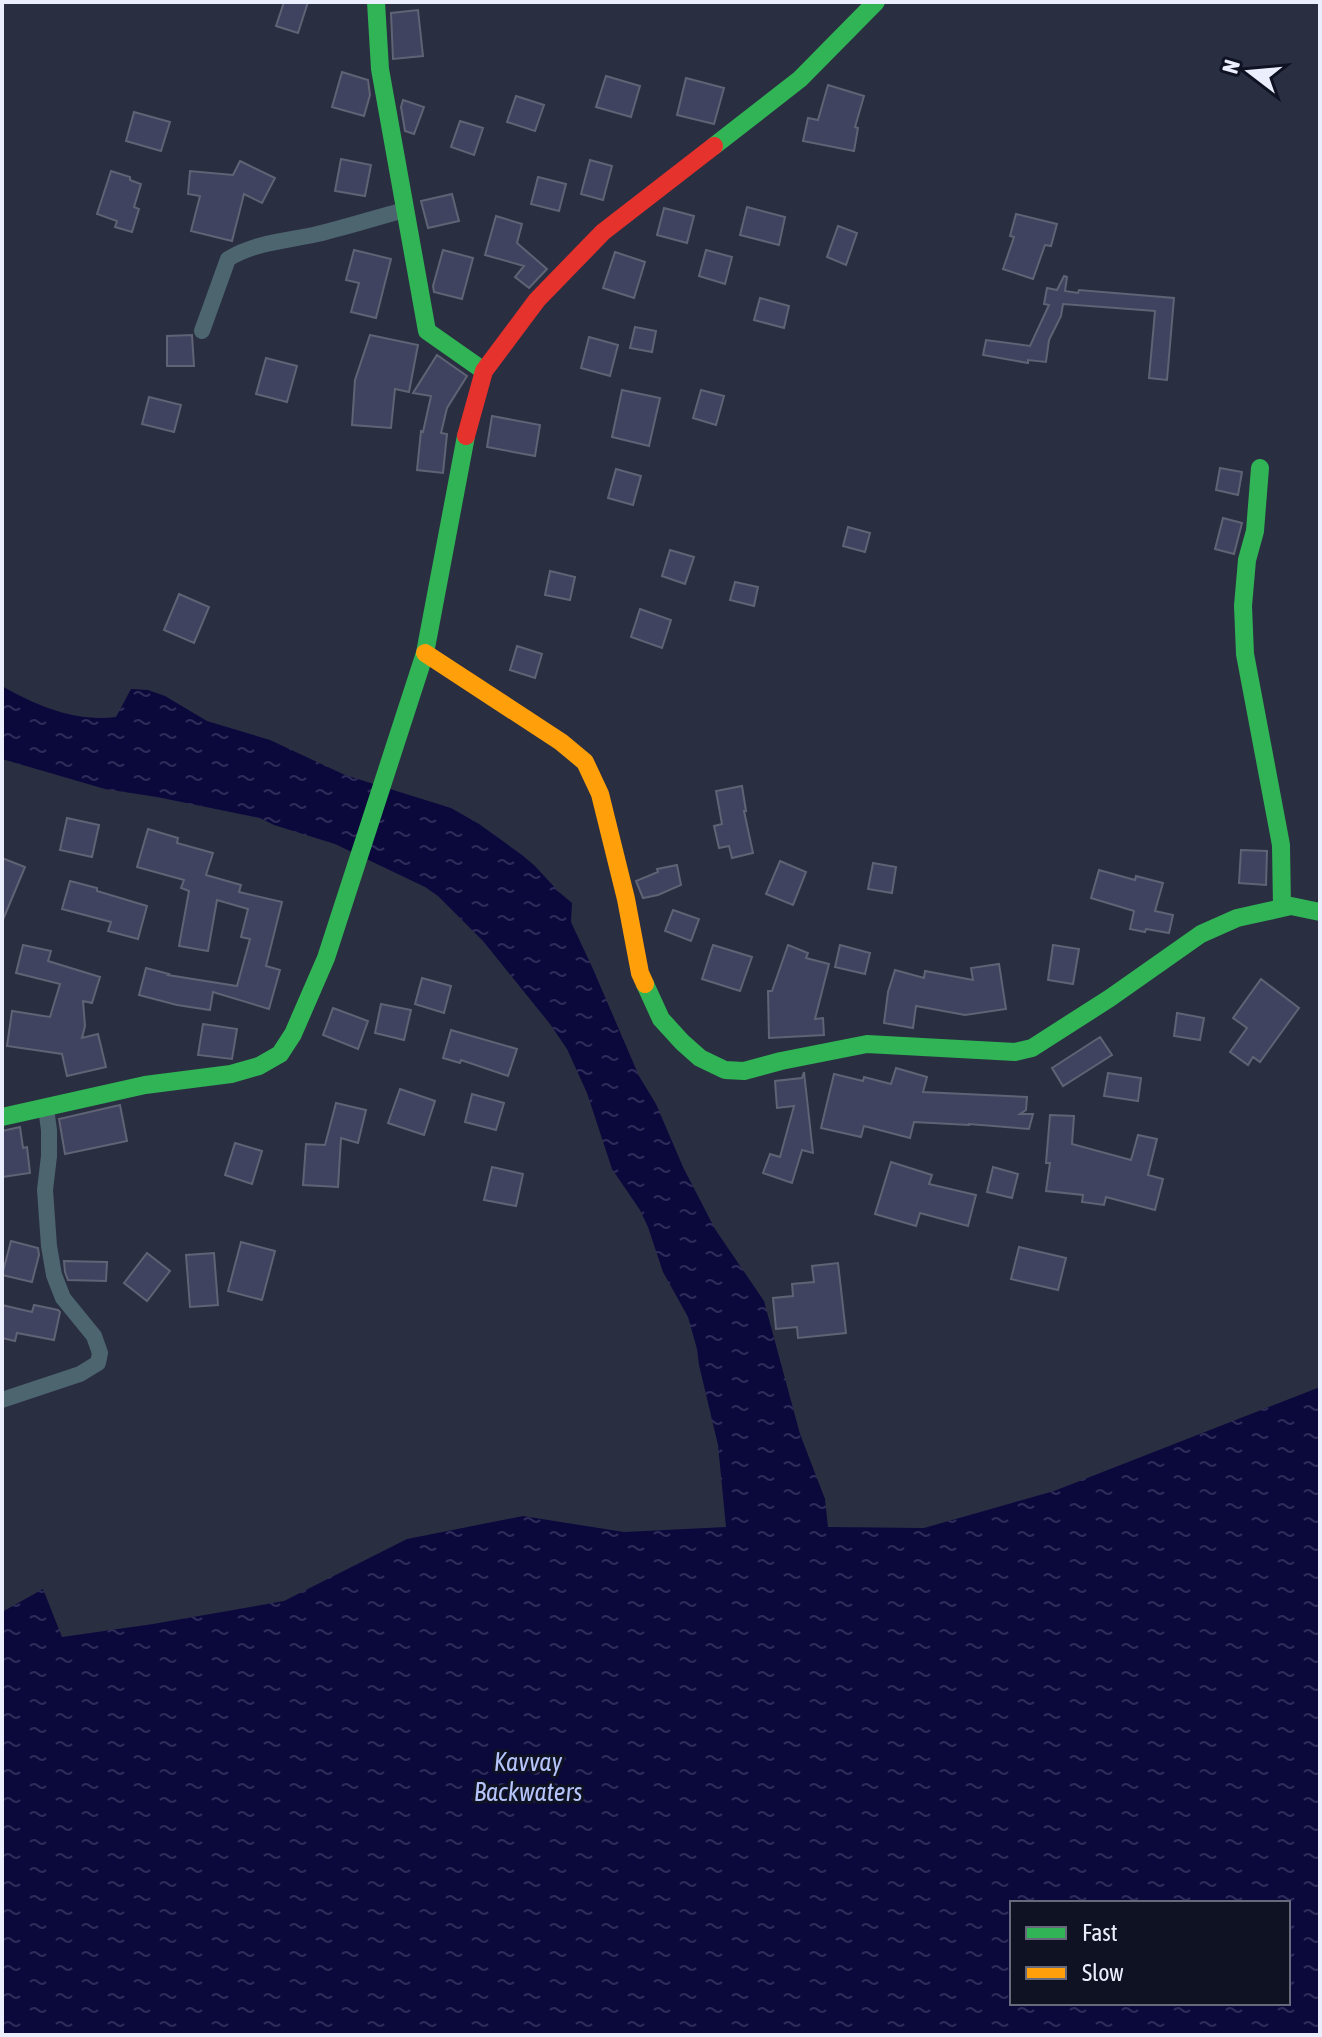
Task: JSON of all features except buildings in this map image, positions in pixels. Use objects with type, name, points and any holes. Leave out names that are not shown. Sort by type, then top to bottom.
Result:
[{"type":"main road","points":[[376,2],[380,69],[427,331],[484,371]]},
{"type":"main road","points":[[2,1117],[145,1085],[231,1074],[259,1066],[280,1054],[293,1034],[326,958],[425,653],[469,422],[484,371],[537,300],[603,232],[800,79],[876,2]]},
{"type":"main road","points":[[1260,468],[1255,531],[1247,560],[1244,591],[1244,638],[1281,845],[1282,908]]},
{"type":"main road","points":[[425,653],[550,734],[585,762],[600,794],[626,899],[640,973],[661,1019],[700,1058],[725,1070],[744,1071],[867,1044],[1015,1052],[1032,1048],[1201,934],[1237,918],[1291,906],[1320,912]]},
{"type":"street","points":[[202,331],[228,259],[238,253],[261,244],[313,235],[405,210]]},
{"type":"street","points":[[2,1400],[80,1374],[98,1363],[100,1353],[94,1336],[63,1298],[54,1275],[45,1190],[49,1156],[46,1108]]},
{"type":"water","name":"Kavvay Backwaters","points":[[2,686],[57,711],[101,718],[116,717],[131,689],[148,690],[165,696],[207,721],[270,740],[345,775],[451,808],[522,855],[572,903],[571,922],[639,1076],[656,1104],[683,1167],[715,1229],[764,1301],[800,1434],[825,1499],[828,1527],[924,1528],[1054,1491],[1320,1387],[1320,2035],[2,2035],[2,1612],[43,1589],[62,1637],[284,1601],[407,1539],[523,1516],[624,1532],[726,1527],[718,1445],[688,1317],[663,1272],[640,1210],[612,1169],[587,1093],[567,1049],[483,941],[425,887],[335,844],[260,818],[105,789],[2,759]]},
{"type":"traffic: fast","points":[[376,2],[380,69],[427,331],[484,371]]},
{"type":"traffic: fast","points":[[714,146],[800,79],[876,2]]},
{"type":"traffic: fast","points":[[2,1117],[145,1085],[231,1074],[259,1066],[280,1054],[293,1034],[326,958],[425,653],[466,436]]},
{"type":"traffic: fast","points":[[1260,468],[1255,531],[1247,560],[1243,606],[1245,654],[1281,845],[1282,908]]},
{"type":"traffic: fast","points":[[645,984],[661,1019],[682,1042],[700,1058],[725,1070],[744,1071],[867,1044],[1015,1052],[1032,1048],[1201,934],[1237,918],[1291,906],[1320,912]]},
{"type":"traffic: slow","points":[[425,653],[561,742],[585,762],[600,794],[645,984]]},
{"type":"traffic: jam","points":[[466,436],[484,371],[537,300],[603,232],[714,146]]}]
